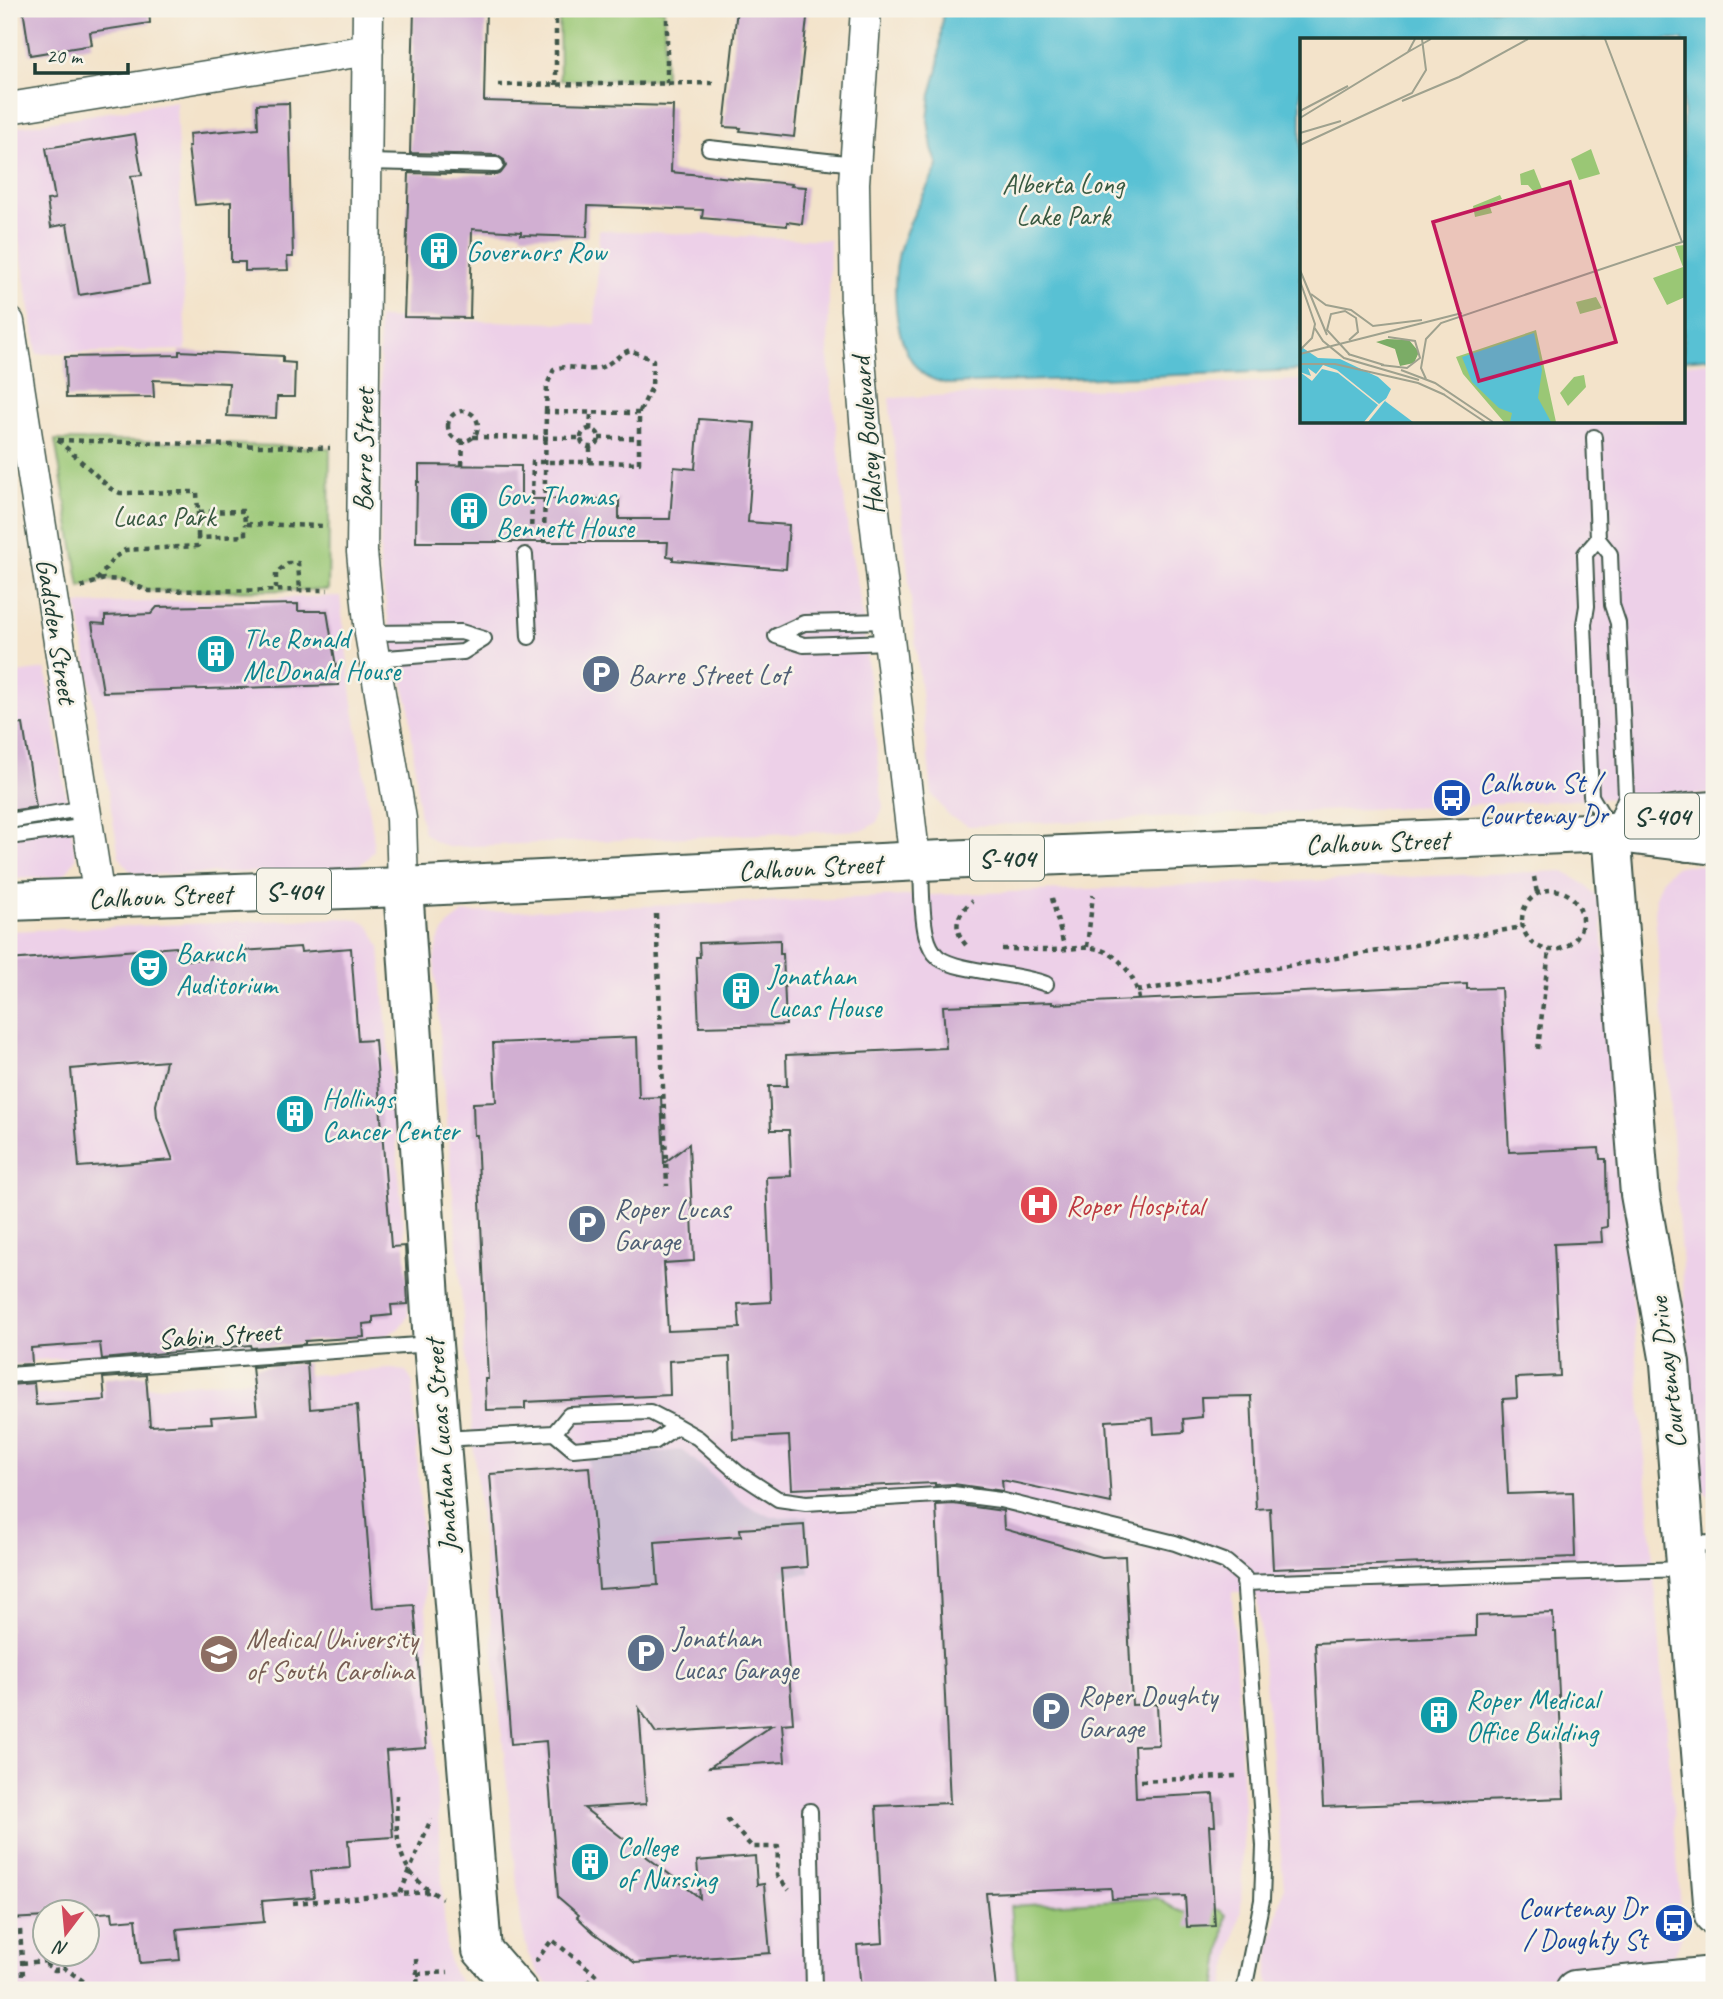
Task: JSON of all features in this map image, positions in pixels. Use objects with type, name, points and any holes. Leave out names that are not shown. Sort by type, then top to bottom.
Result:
[{"type":"street","name":"Barre Street","points":[[368,9],[362,552],[372,646],[401,819],[403,887]]},
{"type":"street","name":"Halsey Boulevard","points":[[866,9],[855,164],[856,310],[869,468],[918,861]]},
{"type":"street","points":[[9,108],[368,50]]},
{"type":"street","name":"Gadsden Street","points":[[9,322],[20,478],[86,817],[99,898]]},
{"type":"street","name":"Calhoun Street","points":[[1611,832],[1652,818],[1684,812],[1714,811]]},
{"type":"street","name":"Calhoun Street","points":[[9,901],[403,887],[918,861],[1611,832],[1706,843]]},
{"type":"street","name":"Courtenay Drive","points":[[1611,832],[1640,1194],[1670,1363],[1694,1552],[1714,1915]]},
{"type":"street","name":"Jonathan Lucas Street","points":[[403,887],[440,1439],[482,1950],[526,1976]]},
{"type":"street","points":[[1575,1990],[1714,1976]]},
{"type":"lane","points":[[709,148],[855,164]]},
{"type":"lane","points":[[366,162],[496,165]]},
{"type":"lane","points":[[1594,437],[1598,539],[1610,554],[1612,605],[1618,623],[1626,796],[1611,832]]},
{"type":"lane","points":[[1598,539],[1585,554],[1587,606],[1584,624],[1591,796],[1611,832]]},
{"type":"lane","points":[[527,548],[529,637]]},
{"type":"lane","points":[[1587,606],[1612,605]]},
{"type":"lane","points":[[804,623],[888,632],[804,645],[776,636],[804,623]]},
{"type":"lane","points":[[461,632],[484,639],[463,652],[372,646],[461,632]]},
{"type":"lane","points":[[9,821],[86,817]]},
{"type":"lane","points":[[9,837],[86,817]]},
{"type":"lane","points":[[918,861],[925,928],[932,951],[942,960],[974,969],[1027,977],[1046,984]]},
{"type":"lane","name":"Sabin Street","points":[[9,1375],[433,1344]]},
{"type":"lane","points":[[554,1433],[569,1415],[650,1412],[698,1438],[738,1473],[778,1499],[806,1503],[953,1494],[1000,1500],[1175,1544],[1226,1562],[1244,1577],[1265,1846],[1262,1899],[1244,1990]]},
{"type":"lane","points":[[440,1439],[554,1433],[573,1449],[654,1442],[677,1426]]},
{"type":"lane","points":[[1244,1583],[1694,1552]]},
{"type":"lane","points":[[810,1811],[814,1990]]},
{"type":"path","points":[[556,9],[556,85]]},
{"type":"path","points":[[667,9],[667,83]]},
{"type":"path","points":[[498,85],[717,83]]},
{"type":"path","points":[[527,548],[533,462],[546,462],[590,462],[639,463],[639,413],[652,387],[653,360],[642,353],[630,350],[618,355],[604,368],[591,370],[562,366],[554,369],[547,385],[546,412],[546,462],[544,555]]},
{"type":"path","points":[[473,437],[478,428],[477,419],[465,411],[456,412],[450,419],[448,428],[453,437],[463,441],[473,437],[581,438]]},
{"type":"path","points":[[546,412],[639,413]]},
{"type":"path","points":[[590,429],[591,412]]},
{"type":"path","points":[[590,429],[597,432],[599,438],[596,446],[590,447],[583,443],[581,438],[584,432],[590,429]]},
{"type":"path","points":[[599,438],[639,438]]},
{"type":"path","points":[[96,581],[120,552],[125,550],[198,546],[197,492],[120,493],[111,489],[57,440],[330,447]]},
{"type":"path","points":[[463,441],[463,465]]},
{"type":"path","points":[[590,447],[590,462]]},
{"type":"path","points":[[198,512],[244,511],[245,524],[245,536],[198,538]]},
{"type":"path","points":[[245,524],[327,526]]},
{"type":"path","points":[[276,590],[276,573],[288,562],[298,563],[300,590]]},
{"type":"path","points":[[80,587],[96,581],[122,580],[149,590],[328,590]]},
{"type":"path","points":[[1534,877],[1537,893]]},
{"type":"path","points":[[1556,890],[1573,898],[1583,915],[1579,935],[1563,949],[1549,950],[1533,944],[1523,927],[1524,908],[1537,893],[1556,890]]},
{"type":"path","points":[[1573,898],[1577,890]]},
{"type":"path","points":[[1087,947],[1093,895]]},
{"type":"path","points":[[1052,898],[1065,950]]},
{"type":"path","points":[[972,901],[960,916],[957,928],[959,936],[967,946],[978,948]]},
{"type":"path","points":[[656,914],[667,1186]]},
{"type":"path","points":[[1137,991],[1523,927]]},
{"type":"path","points":[[989,948],[1065,950],[1087,947],[1106,952],[1119,960],[1128,971],[1139,999]]},
{"type":"path","points":[[1538,1049],[1549,950]]},
{"type":"path","points":[[1141,1781],[1239,1776]]},
{"type":"path","points":[[397,1795],[397,1847],[410,1871],[431,1892],[443,1898]]},
{"type":"path","points":[[400,1894],[431,1819]]},
{"type":"path","points":[[727,1819],[752,1847],[778,1847],[777,1875],[794,1895],[813,1907]]},
{"type":"path","points":[[293,1903],[431,1892]]},
{"type":"path","points":[[20,1930],[23,1989]]},
{"type":"path","points":[[526,1976],[552,1940],[595,1974],[582,1990]]},
{"type":"path","points":[[416,1959],[418,1990]]},
{"type":"path","points":[[22,1963],[32,1962]]},
{"type":"path","points":[[51,1968],[63,1968],[96,1990]]},
{"type":"path","points":[[417,1974],[448,1972]]},
{"type":"path","points":[[239,1990],[282,1987],[282,1990]]},
{"type":"shaded area","points":[[176,101],[186,350],[37,354],[9,177],[9,134],[16,127]]},
{"type":"shaded area","points":[[599,230],[830,240],[828,357],[849,539],[861,605],[883,808],[877,822],[864,830],[448,847],[424,833],[419,811],[409,705],[392,642],[380,568],[382,414],[378,318],[595,324]]},
{"type":"shaded area","points":[[1714,362],[1714,794],[969,826],[949,816],[932,794],[889,398],[1300,380],[1300,424],[1684,424],[1684,364]]},
{"type":"shaded area","points":[[340,596],[373,833],[374,850],[368,858],[358,866],[337,870],[140,875],[130,871],[119,856],[77,604]]},
{"type":"shaded area","points":[[46,669],[76,858],[67,872],[56,877],[9,879],[9,674]]},
{"type":"shaded area","points":[[1714,865],[1714,1501],[1704,1491],[1698,1476],[1655,912],[1656,894],[1661,881],[1674,867]]},
{"type":"shaded area","name":"Roper Hospital","points":[[1562,871],[1583,883],[1600,899],[1683,1933],[1673,1959],[1654,1970],[1410,1990],[1272,1990],[1267,1979],[1270,1946],[1284,1887],[1257,1596],[1232,1592],[1244,1811],[1241,1909],[1223,1990],[553,1990],[538,1973],[528,1954],[521,1923],[475,1465],[434,960],[438,941],[448,925],[464,913]]},
{"type":"shaded area","name":"Hollings Cancer Center","points":[[342,918],[359,920],[370,926],[380,947],[409,1294],[408,1316],[399,1328],[386,1336],[9,1362],[9,931]]},
{"type":"shaded area","name":"Medical University of South Carolina","points":[[391,1369],[406,1371],[413,1383],[446,1949],[453,1972],[466,1990],[9,1990],[9,1397]]},
{"type":"shaded area","points":[[683,1450],[746,1505],[772,1517],[807,1516],[810,1574],[599,1589],[588,1457]]},
{"type":"green space","points":[[559,9],[664,9],[665,79],[560,80]]},
{"type":"green space","name":"Lucas Park","points":[[55,440],[330,448],[328,590],[149,591],[122,580],[104,579],[80,587]]},
{"type":"green space","points":[[1157,1898],[1183,1912],[1217,1909],[1226,1915],[1216,1990],[1018,1990],[1010,1906]]},
{"type":"water","name":"Alberta Long Lake Park","points":[[943,9],[1714,9],[1714,357],[1684,360],[1684,38],[1300,38],[1300,370],[948,384],[932,379],[919,370],[903,343],[895,292],[901,245],[938,166],[928,120],[938,69]]},
{"type":"building","points":[[23,9],[149,9],[150,23],[90,32],[92,45],[30,55]]},
{"type":"building","points":[[414,9],[486,9],[484,101],[673,106],[671,172],[806,187],[802,224],[787,222],[787,226],[702,218],[703,210],[588,206],[587,237],[521,235],[521,232],[472,229],[470,318],[404,317],[409,173],[496,175],[506,166],[504,160],[496,155],[410,153]]},
{"type":"building","points":[[737,9],[808,9],[794,137],[724,127]]},
{"type":"building","points":[[289,103],[293,257],[287,257],[288,270],[245,271],[245,262],[231,262],[231,202],[195,205],[189,134],[258,128],[257,104]]},
{"type":"building","points":[[135,134],[142,175],[131,176],[149,284],[79,295],[67,224],[51,227],[47,200],[55,199],[46,148]]},
{"type":"building","points":[[179,351],[283,356],[283,362],[295,363],[294,397],[277,397],[276,418],[227,416],[229,383],[153,380],[154,397],[66,398],[65,357],[179,355]]},
{"type":"building","points":[[699,419],[755,423],[748,522],[789,525],[786,569],[673,560],[673,557],[667,556],[668,542],[416,542],[419,465],[521,466],[521,499],[619,499],[619,519],[670,519],[674,467],[695,469]]},
{"type":"building","name":"The Ronald McDonald House","points":[[298,604],[298,611],[327,611],[339,685],[103,692],[92,623],[105,624],[105,616],[151,614],[157,607]]},
{"type":"building","points":[[23,724],[36,807],[9,811],[9,725]]},
{"type":"building","name":"Jonathan Lucas House","points":[[780,940],[786,1025],[699,1027],[696,957],[700,957],[699,943]]},
{"type":"building","name":"Hollings Cancer Center","points":[[176,947],[178,961],[242,956],[242,951],[300,947],[301,952],[351,948],[358,1041],[375,1040],[391,1247],[405,1246],[408,1304],[391,1305],[392,1315],[373,1317],[373,1323],[363,1324],[364,1337],[102,1359],[100,1343],[31,1348],[32,1364],[9,1365],[9,960]],"holes":[[[166,1061],[156,1105],[157,1117],[173,1160],[79,1167],[71,1069]]]},
{"type":"building","name":"Roper Hospital","points":[[1467,984],[1467,989],[1501,988],[1509,1152],[1599,1148],[1600,1159],[1606,1159],[1607,1227],[1601,1228],[1602,1242],[1554,1244],[1560,1376],[1516,1378],[1517,1398],[1503,1399],[1508,1494],[1573,1492],[1575,1557],[1273,1569],[1270,1508],[1256,1509],[1251,1396],[1201,1397],[1202,1417],[1183,1419],[1184,1432],[1154,1434],[1153,1418],[1106,1421],[1111,1503],[1002,1480],[1003,1491],[935,1483],[792,1489],[789,1436],[733,1439],[730,1357],[669,1361],[670,1395],[525,1402],[525,1409],[486,1410],[485,1379],[488,1379],[477,1135],[474,1135],[473,1103],[496,1102],[493,1043],[637,1037],[639,1098],[661,1097],[664,1163],[689,1144],[694,1261],[664,1263],[668,1331],[740,1328],[738,1304],[771,1302],[766,1177],[791,1176],[789,1130],[771,1130],[769,1086],[787,1086],[786,1055],[946,1048],[943,1006],[1052,1004]]},
{"type":"building","name":"Medical University of South Carolina","points":[[307,1363],[310,1409],[357,1405],[373,1608],[414,1605],[426,1748],[386,1751],[393,1837],[348,1840],[350,1868],[311,1871],[314,1897],[262,1901],[264,1922],[177,1929],[180,1960],[140,1963],[136,1919],[113,1921],[112,1912],[102,1913],[102,1898],[32,1898],[32,1918],[9,1919],[9,1385],[34,1383],[36,1405],[105,1400],[103,1378],[146,1375],[150,1426],[212,1423],[211,1417],[257,1414],[252,1367]]},
{"type":"building","name":"Jonathan Lucas Garage","points":[[589,1467],[599,1589],[658,1585],[655,1542],[741,1536],[740,1529],[804,1525],[807,1567],[781,1569],[793,1723],[782,1724],[785,1762],[710,1767],[772,1725],[656,1733],[639,1708],[646,1804],[584,1808],[700,1898],[697,1861],[755,1856],[757,1885],[764,1884],[770,1953],[635,1963],[594,1933],[577,1917],[579,1915],[558,1897],[546,1741],[511,1744],[490,1474]]},
{"type":"building","name":"Roper Doughty Garage","points":[[953,1504],[1003,1511],[1004,1529],[1102,1557],[1125,1556],[1132,1705],[1157,1704],[1159,1745],[1134,1746],[1136,1798],[1213,1794],[1215,1826],[1209,1826],[1215,1926],[1187,1927],[1185,1896],[1112,1899],[1111,1888],[986,1893],[996,1990],[861,1990],[857,1945],[883,1943],[876,1806],[950,1803],[936,1505]]},
{"type":"building","name":"Roper Medical Office Building","points":[[1553,1613],[1564,1798],[1323,1807],[1315,1643],[1476,1636],[1476,1616]]},
{"type":"place","name":"Governors Row","points":[[439,251]]},
{"type":"place","name":"Gov. Thomas Bennett House","points":[[469,511]]},
{"type":"place","name":"The Ronald McDonald House","points":[[216,654]]},
{"type":"place","name":"Barre Street Lot","points":[[601,674]]},
{"type":"place","name":"Calhoun St / Courtenay Dr","points":[[1452,798]]},
{"type":"place","name":"Baruch Auditorium","points":[[149,968]]},
{"type":"place","name":"Jonathan Lucas House","points":[[741,991]]},
{"type":"place","name":"Hollings Cancer Center","points":[[295,1114]]},
{"type":"place","name":"Roper Hospital","points":[[1039,1205]]},
{"type":"place","name":"Roper Lucas Garage","points":[[587,1224]]},
{"type":"place","name":"Jonathan Lucas Garage","points":[[646,1653]]},
{"type":"place","name":"Medical University of South Carolina","points":[[219,1654]]},
{"type":"place","name":"Roper Doughty Garage","points":[[1051,1711]]},
{"type":"place","name":"Roper Medical Office Building","points":[[1439,1715]]},
{"type":"place","name":"College of Nursing","points":[[590,1862]]},
{"type":"place","name":"Courtenay Dr / Doughty St","points":[[1674,1923]]}]
